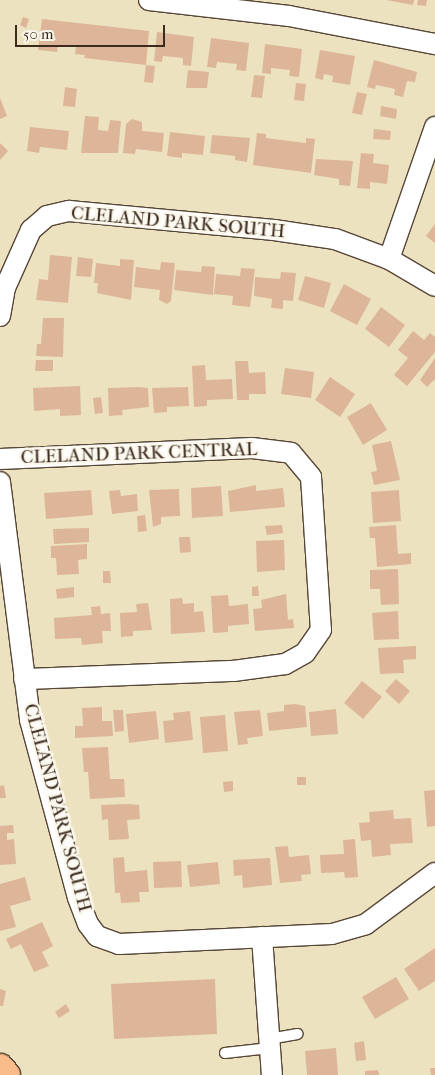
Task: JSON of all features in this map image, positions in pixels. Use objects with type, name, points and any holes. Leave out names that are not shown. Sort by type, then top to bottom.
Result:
[{"type":"highway","points":[[0,1068],[6,1075]]},
{"type":"street","points":[[149,0],[289,8],[435,44]]},
{"type":"street","points":[[389,259],[435,127]]},
{"type":"street","name":"CLELAND PARK SOUTH","points":[[0,316],[5,288],[31,230],[47,216],[68,211],[274,230],[335,239],[389,259],[435,286]]},
{"type":"street","name":"CLELAND PARK CENTRAL","points":[[0,459],[252,448],[291,453],[311,477],[321,630],[305,654],[285,664],[233,671],[24,679]]},
{"type":"street","name":"CLELAND PARK SOUTH","points":[[0,482],[30,720],[78,898],[88,924],[97,936],[118,944],[348,931],[366,924],[435,873]]},
{"type":"street","points":[[262,937],[272,1075]]},
{"type":"lane","points":[[225,1053],[270,1044],[298,1034]]},
{"type":"building","points":[[386,0],[414,0],[413,5]]},
{"type":"building","points":[[418,0],[427,0],[426,6],[417,5]]},
{"type":"building","points":[[23,17],[29,19],[26,28],[20,25]]},
{"type":"building","points":[[42,19],[149,31],[146,65],[84,58],[85,55],[75,54],[76,47],[58,45],[57,52],[38,50]]},
{"type":"building","points":[[157,32],[194,37],[191,66],[183,65],[183,58],[163,56],[162,62],[154,61]]},
{"type":"building","points":[[211,38],[249,43],[246,71],[236,70],[237,64],[217,62],[216,68],[207,67]]},
{"type":"building","points":[[265,44],[302,49],[299,77],[289,76],[290,70],[271,68],[271,74],[262,73]]},
{"type":"building","points":[[320,50],[355,56],[350,85],[332,82],[333,76],[324,74],[323,80],[315,78]]},
{"type":"building","points":[[374,60],[417,72],[415,82],[407,81],[403,97],[394,95],[395,89],[376,85],[375,89],[367,87]]},
{"type":"building","points":[[146,65],[155,66],[153,83],[144,82]]},
{"type":"building","points":[[188,70],[209,72],[207,88],[186,88]]},
{"type":"building","points":[[254,75],[265,76],[262,98],[251,97]]},
{"type":"building","points":[[296,83],[306,84],[304,101],[294,100]]},
{"type":"building","points":[[65,87],[77,89],[75,107],[63,106]]},
{"type":"building","points":[[357,92],[367,94],[362,115],[352,113]]},
{"type":"building","points":[[0,98],[7,116],[0,119]]},
{"type":"building","points":[[381,106],[397,109],[396,119],[380,116]]},
{"type":"building","points":[[85,116],[99,117],[98,130],[108,131],[110,120],[121,121],[118,153],[81,153]]},
{"type":"building","points":[[132,119],[142,122],[142,131],[164,133],[162,152],[136,149],[135,154],[123,153],[126,124]]},
{"type":"building","points":[[30,127],[69,131],[67,150],[40,147],[39,153],[27,151]]},
{"type":"building","points":[[374,129],[391,131],[390,140],[373,139]]},
{"type":"building","points":[[170,132],[205,136],[203,155],[182,153],[182,158],[167,156]]},
{"type":"building","points":[[257,133],[266,134],[266,138],[306,143],[306,138],[315,139],[311,173],[253,165]]},
{"type":"building","points":[[212,135],[250,138],[247,162],[235,160],[235,156],[210,153]]},
{"type":"building","points":[[0,143],[8,151],[0,160]]},
{"type":"building","points":[[361,153],[374,154],[373,163],[389,165],[387,184],[370,182],[370,189],[357,188]]},
{"type":"building","points":[[316,159],[353,161],[350,186],[339,185],[339,179],[314,175]]},
{"type":"building","points":[[435,224],[435,243],[426,236]]},
{"type":"building","points":[[50,255],[72,257],[68,303],[36,300],[39,279],[48,280]]},
{"type":"building","points":[[78,257],[93,259],[91,277],[76,276]]},
{"type":"building","points":[[120,259],[134,260],[131,300],[97,293],[98,283],[94,283],[96,263],[120,266]]},
{"type":"building","points":[[161,262],[175,263],[171,301],[167,304],[159,300],[160,290],[134,287],[136,267],[160,270]]},
{"type":"building","points":[[202,266],[215,267],[213,295],[174,290],[176,270],[201,272]]},
{"type":"building","points":[[241,268],[255,269],[250,307],[232,305],[233,296],[214,294],[216,274],[240,276]]},
{"type":"building","points":[[281,272],[296,273],[293,301],[283,300],[283,309],[271,308],[272,299],[254,296],[255,277],[280,279]]},
{"type":"building","points":[[305,276],[331,283],[324,308],[298,300]]},
{"type":"building","points":[[344,284],[371,299],[357,325],[330,311]]},
{"type":"building","points":[[381,307],[405,325],[389,347],[365,329]]},
{"type":"building","points":[[43,318],[64,318],[63,357],[36,356],[37,344],[41,344]]},
{"type":"building","points":[[413,331],[424,340],[430,333],[435,337],[435,352],[407,386],[394,375],[408,358],[398,350]]},
{"type":"building","points":[[435,358],[435,379],[427,387],[420,380]]},
{"type":"building","points":[[36,360],[53,360],[53,371],[35,371]]},
{"type":"building","points":[[235,361],[248,361],[249,373],[265,372],[266,394],[249,394],[249,400],[237,400]]},
{"type":"building","points":[[205,365],[206,380],[232,379],[233,399],[207,400],[207,406],[194,407],[192,366]]},
{"type":"building","points":[[285,368],[314,372],[311,398],[281,394]]},
{"type":"building","points":[[330,377],[355,394],[340,417],[315,400]]},
{"type":"building","points":[[80,386],[81,415],[60,416],[60,409],[34,411],[33,388]]},
{"type":"building","points":[[188,387],[189,406],[167,407],[167,412],[154,413],[152,388]]},
{"type":"building","points":[[108,388],[148,388],[149,407],[122,410],[123,415],[109,416]]},
{"type":"building","points":[[101,397],[103,413],[95,414],[93,398]]},
{"type":"building","points":[[371,403],[387,430],[363,445],[347,417]]},
{"type":"building","points":[[391,441],[400,480],[374,485],[371,472],[377,471],[372,445]]},
{"type":"building","points":[[256,485],[256,491],[283,488],[285,507],[230,512],[228,491]]},
{"type":"building","points":[[221,486],[223,516],[192,518],[191,488]]},
{"type":"building","points":[[179,489],[180,516],[161,517],[161,524],[153,527],[149,490]]},
{"type":"building","points":[[91,490],[93,515],[46,519],[44,493]]},
{"type":"building","points":[[120,490],[121,496],[137,494],[138,511],[112,514],[109,491]]},
{"type":"building","points":[[399,490],[401,521],[373,523],[371,492]]},
{"type":"building","points":[[145,515],[147,531],[138,532],[137,516]]},
{"type":"building","points":[[282,525],[283,533],[267,535],[265,526]]},
{"type":"building","points":[[396,525],[398,554],[411,553],[411,564],[377,567],[375,538],[370,538],[369,527]]},
{"type":"building","points":[[89,528],[89,542],[54,544],[53,529]]},
{"type":"building","points":[[179,537],[190,537],[191,552],[180,553]]},
{"type":"building","points":[[284,540],[285,570],[257,572],[256,541]]},
{"type":"building","points":[[87,544],[87,559],[78,560],[79,574],[57,575],[56,558],[51,558],[51,546]]},
{"type":"building","points":[[398,569],[399,604],[381,605],[380,589],[370,589],[370,570]]},
{"type":"building","points":[[103,571],[110,571],[111,583],[103,583]]},
{"type":"building","points":[[258,586],[259,596],[252,596],[252,587]]},
{"type":"building","points":[[74,587],[74,597],[57,599],[56,589]]},
{"type":"building","points":[[286,594],[288,620],[293,619],[294,628],[255,631],[253,609],[262,608],[261,600]]},
{"type":"building","points":[[228,595],[229,606],[248,604],[249,624],[228,626],[228,632],[213,633],[211,596]]},
{"type":"building","points":[[182,598],[183,604],[194,603],[194,612],[203,611],[205,632],[171,634],[170,599]]},
{"type":"building","points":[[148,603],[152,630],[133,631],[133,636],[121,637],[120,613],[137,612],[136,604]]},
{"type":"building","points":[[100,606],[101,614],[110,613],[111,631],[102,631],[103,643],[82,645],[81,638],[55,639],[54,618],[92,615],[91,607]]},
{"type":"building","points":[[398,611],[399,639],[374,640],[372,613]]},
{"type":"building","points":[[416,646],[416,659],[403,660],[404,673],[380,674],[378,648]]},
{"type":"building","points":[[396,679],[410,691],[399,704],[385,691]]},
{"type":"building","points":[[362,681],[382,697],[363,719],[344,703]]},
{"type":"building","points":[[296,704],[305,706],[307,727],[269,731],[267,713],[284,711],[284,705]]},
{"type":"building","points":[[102,707],[102,721],[112,721],[113,736],[75,738],[75,726],[83,726],[82,708]]},
{"type":"building","points":[[336,709],[338,734],[311,736],[309,712]]},
{"type":"building","points":[[113,710],[123,710],[124,731],[115,732]]},
{"type":"building","points":[[260,710],[263,736],[247,738],[248,744],[238,745],[234,712]]},
{"type":"building","points":[[156,711],[159,739],[129,743],[126,714]]},
{"type":"building","points":[[190,711],[193,740],[165,743],[163,721],[174,720],[173,713]]},
{"type":"building","points":[[225,715],[228,751],[203,753],[200,717]]},
{"type":"building","points":[[108,747],[110,779],[124,779],[125,797],[90,799],[88,772],[84,772],[82,748]]},
{"type":"building","points":[[297,777],[306,777],[306,785],[297,785]]},
{"type":"building","points":[[233,781],[233,791],[224,792],[223,782]]},
{"type":"building","points":[[4,785],[6,798],[0,798],[0,786]]},
{"type":"building","points":[[435,790],[435,826],[427,827],[424,791]]},
{"type":"building","points":[[101,805],[139,805],[140,819],[127,820],[129,839],[109,840],[108,819],[102,820]]},
{"type":"building","points":[[393,810],[394,819],[411,818],[413,843],[390,844],[391,855],[372,857],[371,840],[361,841],[359,823],[370,822],[369,812]]},
{"type":"building","points":[[13,825],[14,833],[7,833],[7,840],[14,839],[16,864],[0,865],[0,826]]},
{"type":"building","points":[[355,839],[358,877],[345,878],[344,872],[321,873],[320,855],[344,854],[343,840]]},
{"type":"building","points":[[288,846],[289,857],[309,855],[311,874],[301,875],[302,881],[280,883],[275,847]]},
{"type":"building","points":[[124,857],[125,872],[147,870],[149,892],[139,892],[140,902],[121,903],[120,893],[115,893],[113,858]]},
{"type":"building","points":[[270,858],[272,885],[243,888],[242,875],[234,876],[233,860]]},
{"type":"building","points":[[181,861],[182,887],[154,888],[153,862]]},
{"type":"building","points":[[218,862],[220,884],[190,887],[187,865]]},
{"type":"building","points":[[25,877],[31,900],[10,906],[16,927],[0,931],[0,884]]},
{"type":"building","points":[[42,922],[53,946],[42,952],[49,966],[34,972],[21,944],[11,949],[6,939]]},
{"type":"building","points":[[435,948],[435,981],[419,991],[404,969]]},
{"type":"building","points":[[396,977],[409,999],[375,1019],[362,997]]},
{"type":"building","points":[[215,979],[217,1034],[114,1039],[111,984]]},
{"type":"building","points":[[0,989],[6,991],[3,1006],[0,1006]]},
{"type":"building","points":[[66,1004],[70,1011],[59,1018],[55,1012]]},
{"type":"building","points":[[364,1041],[366,1060],[356,1061],[354,1043]]},
{"type":"building","points":[[336,1048],[338,1075],[307,1075],[305,1051]]},
{"type":"building","points":[[430,1068],[435,1068],[435,1075],[431,1075]]},
{"type":"building","points":[[378,1070],[379,1075],[365,1075],[365,1071]]}]
